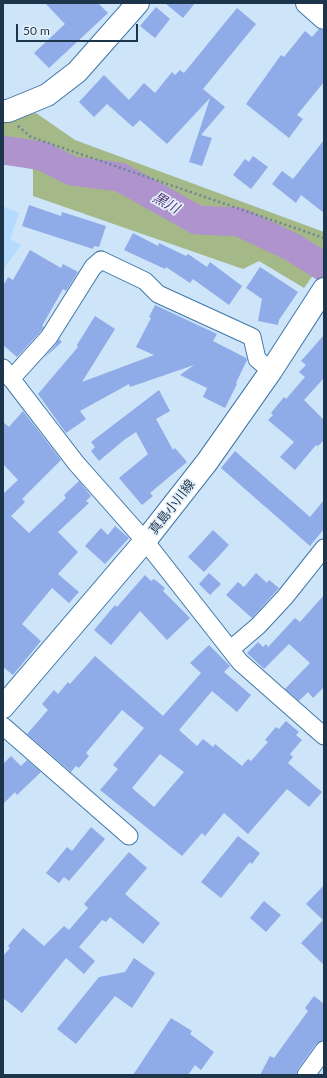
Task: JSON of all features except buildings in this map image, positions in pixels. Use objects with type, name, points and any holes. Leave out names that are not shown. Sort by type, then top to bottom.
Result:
[{"type":"street","points":[[6,111],[47,95],[77,72],[138,3]]},
{"type":"street","points":[[307,3],[324,18]]},
{"type":"street","points":[[271,371],[257,359],[252,337],[158,294],[145,281],[101,260],[93,267],[49,338],[7,374],[76,463],[145,541],[240,662],[324,736]]},
{"type":"street","name":"真島小川線","points":[[3,707],[145,541],[211,457],[271,371],[323,291]]},
{"type":"street","points":[[231,649],[258,626],[280,602],[324,548]]},
{"type":"street","points":[[3,726],[129,836]]},
{"type":"street","points":[[306,1075],[324,1050]]},
{"type":"path","points":[[6,111],[15,124],[31,137],[324,238]]},
{"type":"shaded area","points":[[3,206],[19,213],[10,239],[21,245],[3,270]]},
{"type":"green space","points":[[36,113],[75,140],[324,232],[324,260],[304,288],[259,261],[243,269],[33,196],[33,165],[3,162],[3,120]]},
{"type":"waterway","name":"黒川","points":[[3,150],[42,156],[72,171],[120,177],[197,220],[239,222],[292,247],[324,267]]}]
